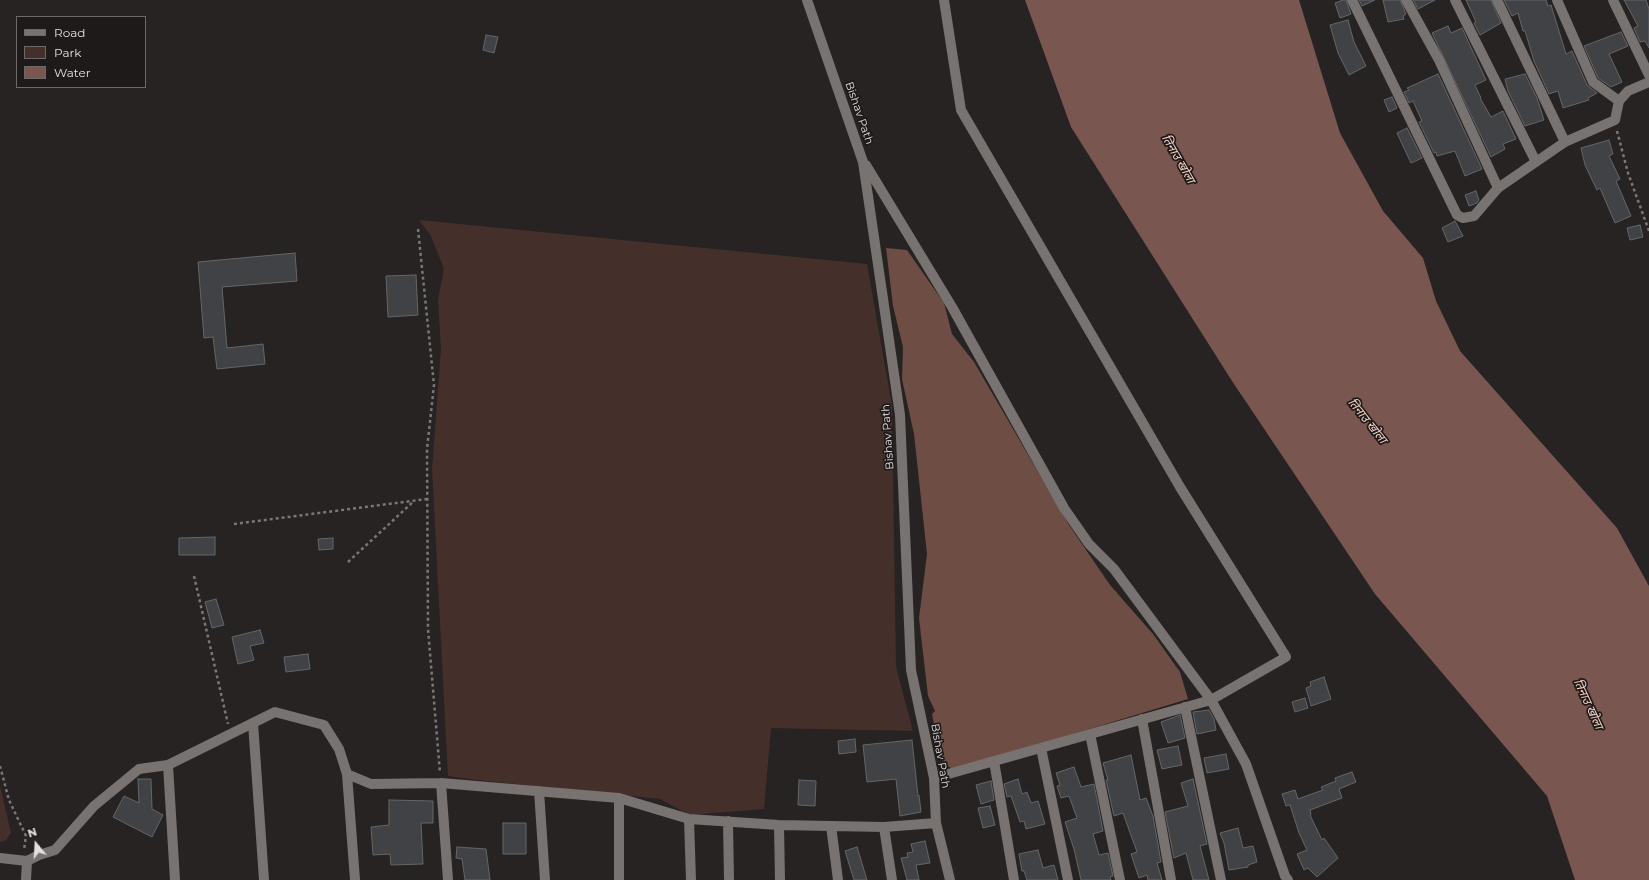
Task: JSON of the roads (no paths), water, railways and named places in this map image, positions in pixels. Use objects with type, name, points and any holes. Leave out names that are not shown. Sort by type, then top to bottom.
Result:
[{"type":"street","name":"Bishav Path","points":[[807,0],[864,162],[900,415],[911,670],[934,778],[936,823],[950,880]]},
{"type":"street","points":[[934,778],[1211,700],[1286,657],[1180,487],[961,110],[944,0]]},
{"type":"street","points":[[1352,0],[1457,215],[1463,218],[1474,216],[1498,188],[1565,142],[1615,120],[1619,101],[1628,91],[1649,82]]},
{"type":"street","points":[[1406,0],[1439,60],[1498,188]]},
{"type":"street","points":[[1455,0],[1536,162]]},
{"type":"street","points":[[1497,0],[1565,142]]},
{"type":"street","points":[[1557,0],[1593,82],[1619,101]]},
{"type":"street","points":[[1613,0],[1649,75]]},
{"type":"street","points":[[864,162],[952,307],[1064,508],[1090,544],[1114,569],[1211,700],[1246,764],[1285,876],[1288,880]]},
{"type":"street","points":[[1185,707],[1221,880]]},
{"type":"street","points":[[0,858],[24,861],[55,850],[94,806],[139,769],[168,765],[275,712],[324,725],[339,749],[347,774],[355,880]]},
{"type":"street","points":[[1142,719],[1171,880]]},
{"type":"street","points":[[253,723],[264,880]]},
{"type":"street","points":[[1090,734],[1120,880]]},
{"type":"street","points":[[1040,748],[1068,880]]},
{"type":"street","points":[[994,761],[1014,880]]},
{"type":"street","points":[[168,765],[175,880]]},
{"type":"street","points":[[347,774],[371,784],[441,783],[619,798],[690,819],[779,825],[884,827],[936,823]]},
{"type":"street","points":[[441,783],[448,880]]},
{"type":"street","points":[[539,791],[545,880]]},
{"type":"street","points":[[619,798],[619,880]]},
{"type":"street","points":[[690,819],[691,880]]},
{"type":"street","points":[[728,821],[728,880]]},
{"type":"street","points":[[779,825],[780,880]]},
{"type":"street","points":[[831,826],[838,880]]},
{"type":"street","points":[[884,827],[892,880]]},
{"type":"street","points":[[24,861],[26,880]]},
{"type":"water","name":"तिनाउ खोला","points":[[1025,0],[1299,0],[1340,133],[1383,211],[1423,258],[1436,301],[1460,351],[1617,528],[1649,586],[1649,880],[1575,880],[1547,796],[1375,594],[1232,381],[1071,127]]}]
